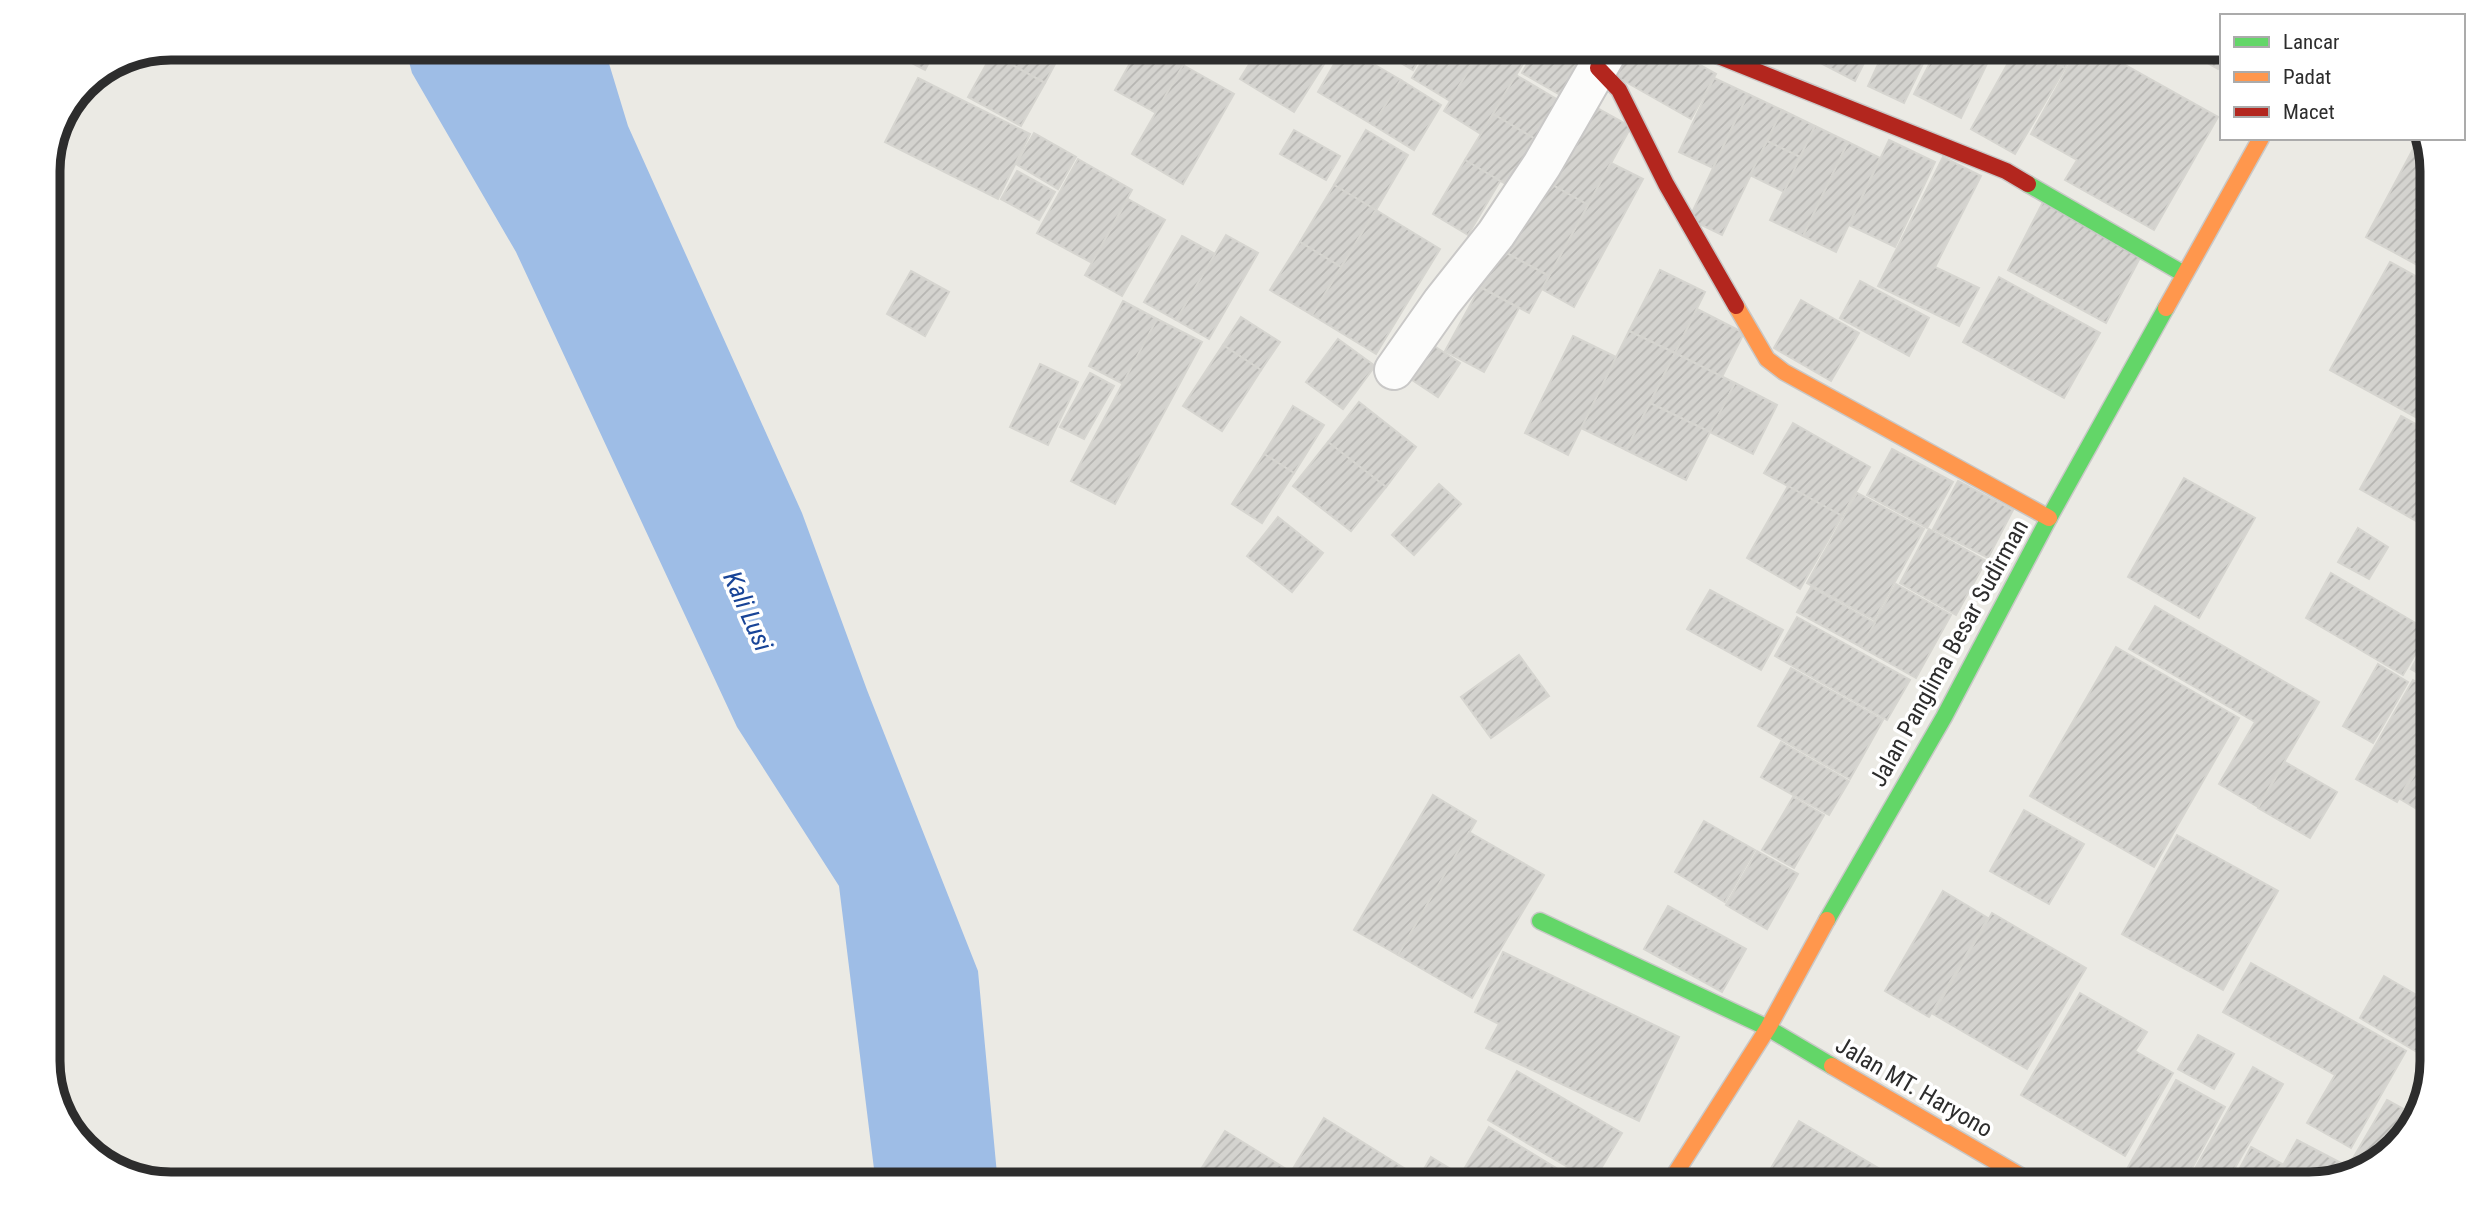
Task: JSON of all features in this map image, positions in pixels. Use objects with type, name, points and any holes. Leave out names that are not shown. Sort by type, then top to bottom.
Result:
[{"type":"main road","points":[[1605,60],[1666,184],[1768,359],[1784,372],[2049,519]]},
{"type":"main road","points":[[1728,60],[2006,171],[2184,274]]},
{"type":"main road","name":"Jalan Panglima Besar Sudirman","points":[[1676,1172],[1768,1028],[1859,862],[1944,717],[2049,519],[2260,140]]},
{"type":"main road","name":"Jalan MT. Haryono","points":[[1541,921],[1768,1028],[2014,1172]]},
{"type":"street","points":[[1394,370],[1442,302],[1496,234],[1542,165],[1603,60]]},
{"type":"water","name":"Kali Lusi","points":[[408,60],[608,60],[628,126],[802,513],[867,690],[978,971],[997,1172],[874,1172],[839,886],[737,727],[516,252],[412,73]]},
{"type":"building","points":[[906,60],[930,60],[925,70]]},
{"type":"building","points":[[989,60],[1003,60],[1045,83],[1021,126],[968,97]]},
{"type":"building","points":[[1003,60],[1057,60],[1045,83]]},
{"type":"building","points":[[1132,60],[1187,60],[1156,113],[1115,90]]},
{"type":"building","points":[[1252,60],[1327,60],[1294,112],[1240,79]]},
{"type":"building","points":[[1336,60],[1366,60],[1401,80],[1373,125],[1318,92]]},
{"type":"building","points":[[1396,60],[1419,60],[1413,70]]},
{"type":"building","points":[[1423,60],[1475,60],[1450,101],[1412,78]]},
{"type":"building","points":[[1475,60],[1525,60],[1481,134],[1444,111]]},
{"type":"building","points":[[1530,60],[1599,60],[1574,103],[1522,73]]},
{"type":"building","points":[[1618,60],[1691,60],[1716,74],[1691,119],[1610,73]]},
{"type":"building","points":[[1815,60],[1866,60],[1855,81]]},
{"type":"building","points":[[1880,60],[1925,60],[1904,103],[1868,86]]},
{"type":"building","points":[[1931,60],[1989,60],[1961,118],[1914,94]]},
{"type":"building","points":[[2010,60],[2052,60],[2065,68],[2015,154],[1971,129]]},
{"type":"building","points":[[2052,60],[2069,60],[2065,68]]},
{"type":"building","points":[[2072,60],[2116,60],[2218,117],[2154,230],[2065,180],[2077,160],[2031,134]]},
{"type":"building","points":[[2202,60],[2220,60],[2218,69]]},
{"type":"building","points":[[1183,65],[1234,94],[1183,184],[1132,154]]},
{"type":"building","points":[[1516,75],[1565,104],[1542,143],[1493,114]]},
{"type":"building","points":[[918,78],[1030,134],[998,199],[885,142]]},
{"type":"building","points":[[1714,78],[1748,94],[1713,168],[1679,152]]},
{"type":"building","points":[[1401,80],[1441,105],[1414,150],[1373,125]]},
{"type":"building","points":[[1748,94],[1782,110],[1722,235],[1689,219]]},
{"type":"building","points":[[1583,100],[1631,127],[1588,205],[1540,178]]},
{"type":"building","points":[[1782,110],[1815,126],[1800,157],[1767,141]]},
{"type":"building","points":[[1493,114],[1542,143],[1514,189],[1465,160]]},
{"type":"building","points":[[1815,126],[1848,142],[1803,236],[1770,220]]},
{"type":"building","points":[[1294,130],[1340,156],[1326,180],[1280,154]]},
{"type":"building","points":[[1366,130],[1408,155],[1376,210],[1334,185]]},
{"type":"building","points":[[1034,133],[1076,157],[1058,189],[1016,164]]},
{"type":"building","points":[[1889,140],[1935,162],[1895,247],[1849,225]]},
{"type":"building","points":[[1767,141],[1800,157],[1784,192],[1750,175]]},
{"type":"building","points":[[1848,142],[1880,158],[1836,252],[1803,236]]},
{"type":"building","points":[[2416,144],[2419,164],[2419,266],[2366,237]]},
{"type":"building","points":[[1943,157],[1981,176],[1935,267],[1979,288],[1959,326],[1878,286]]},
{"type":"building","points":[[1078,159],[1132,190],[1092,263],[1037,233]]},
{"type":"building","points":[[1465,160],[1500,181],[1468,235],[1433,214]]},
{"type":"building","points":[[1611,163],[1643,179],[1574,307],[1542,289]]},
{"type":"building","points":[[1017,171],[1055,192],[1039,220],[1001,199]]},
{"type":"building","points":[[1540,178],[1588,205],[1549,276],[1501,250]]},
{"type":"building","points":[[1334,185],[1376,210],[1341,267],[1300,242]]},
{"type":"building","points":[[1128,199],[1165,220],[1122,296],[1085,275]]},
{"type":"building","points":[[2043,202],[2142,254],[2106,323],[2008,270]]},
{"type":"building","points":[[1376,210],[1440,249],[1376,354],[1312,315]]},
{"type":"building","points":[[1226,235],[1258,253],[1209,339],[1176,320]]},
{"type":"building","points":[[1182,236],[1215,254],[1176,320],[1144,302]]},
{"type":"building","points":[[1300,242],[1341,267],[1312,315],[1270,290]]},
{"type":"building","points":[[1501,250],[1549,276],[1529,313],[1480,287]]},
{"type":"building","points":[[2390,262],[2419,278],[2419,419],[2330,370]]},
{"type":"building","points":[[1660,270],[1705,292],[1675,353],[1629,331]]},
{"type":"building","points":[[911,271],[949,292],[925,336],[887,314]]},
{"type":"building","points":[[1999,277],[2100,333],[2064,398],[1963,342]]},
{"type":"building","points":[[1860,281],[1929,318],[1909,356],[1840,318]]},
{"type":"building","points":[[1480,287],[1519,308],[1484,372],[1445,351]]},
{"type":"building","points":[[1801,300],[1859,333],[1831,381],[1774,348]]},
{"type":"building","points":[[1123,301],[1157,319],[1123,384],[1089,366]]},
{"type":"building","points":[[1697,309],[1744,333],[1722,377],[1675,353]]},
{"type":"building","points":[[1241,317],[1280,342],[1261,370],[1223,345]]},
{"type":"building","points":[[1157,319],[1202,342],[1115,504],[1071,481]]},
{"type":"building","points":[[1629,331],[1675,353],[1626,450],[1581,428]]},
{"type":"building","points":[[1573,336],[1616,357],[1568,455],[1525,433]]},
{"type":"building","points":[[1422,338],[1460,363],[1438,397],[1400,372]]},
{"type":"building","points":[[1338,339],[1375,366],[1343,409],[1306,382]]},
{"type":"building","points":[[1223,345],[1261,370],[1222,431],[1183,406]]},
{"type":"building","points":[[1675,353],[1735,383],[1710,432],[1650,403]]},
{"type":"building","points":[[1040,364],[1078,382],[1048,445],[1010,427]]},
{"type":"building","points":[[1090,373],[1114,386],[1084,439],[1060,427]]},
{"type":"building","points":[[1735,383],[1777,405],[1753,454],[1710,432]]},
{"type":"building","points":[[1359,402],[1416,447],[1386,487],[1328,442]]},
{"type":"building","points":[[1650,403],[1710,432],[1686,480],[1626,450]]},
{"type":"building","points":[[1293,406],[1324,425],[1294,473],[1264,454]]},
{"type":"building","points":[[2401,416],[2419,426],[2419,523],[2360,489]]},
{"type":"building","points":[[1793,423],[1870,467],[1842,516],[1764,473]]},
{"type":"building","points":[[1328,442],[1386,487],[1351,531],[1293,486]]},
{"type":"building","points":[[1892,449],[1953,482],[1927,528],[1867,495]]},
{"type":"building","points":[[1264,454],[1294,473],[1262,523],[1232,504]]},
{"type":"building","points":[[2184,478],[2255,518],[2199,618],[2128,577]]},
{"type":"building","points":[[1958,481],[2013,510],[1988,558],[1933,529]]},
{"type":"building","points":[[1439,484],[1461,504],[1414,555],[1392,535]]},
{"type":"building","points":[[1788,486],[1842,516],[1800,589],[1747,558]]},
{"type":"building","points":[[1857,493],[1924,529],[1874,620],[1807,583]]},
{"type":"building","points":[[1278,517],[1323,553],[1292,592],[1247,556]]},
{"type":"building","points":[[2358,528],[2388,547],[2369,579],[2338,562]]},
{"type":"building","points":[[1929,529],[1986,561],[1956,615],[1900,583]]},
{"type":"building","points":[[2331,573],[2420,625],[2420,647],[2403,675],[2306,618]]},
{"type":"building","points":[[1896,584],[1951,615],[1916,678],[1861,647]]},
{"type":"building","points":[[1811,587],[1875,623],[1861,647],[1797,612]]},
{"type":"building","points":[[1710,590],[1783,630],[1761,670],[1687,629]]},
{"type":"building","points":[[2155,606],[2319,702],[2258,807],[2219,784],[2255,722],[2129,649]]},
{"type":"building","points":[[1797,617],[1910,680],[1887,720],[1775,656]]},
{"type":"building","points":[[2116,647],[2239,718],[2154,867],[2030,796]]},
{"type":"building","points":[[2420,654],[2420,674],[2411,669]]},
{"type":"building","points":[[1519,655],[1549,696],[1491,738],[1461,697]]},
{"type":"building","points":[[2378,664],[2408,682],[2373,743],[2343,726]]},
{"type":"building","points":[[1791,668],[1883,720],[1850,779],[1758,726]]},
{"type":"building","points":[[2413,680],[2420,684],[2420,762],[2397,802],[2356,779]]},
{"type":"building","points":[[1781,742],[1849,781],[1829,815],[1761,777]]},
{"type":"building","points":[[2285,762],[2337,792],[2310,838],[2258,808]]},
{"type":"building","points":[[2420,766],[2420,811],[2400,799]]},
{"type":"building","points":[[1433,795],[1476,821],[1398,955],[1354,930]]},
{"type":"building","points":[[1793,797],[1824,815],[1794,868],[1762,850]]},
{"type":"building","points":[[2024,810],[2084,844],[2049,904],[1990,871]]},
{"type":"building","points":[[1704,821],[1755,850],[1725,902],[1675,872]]},
{"type":"building","points":[[1469,832],[1544,875],[1472,998],[1398,955]]},
{"type":"building","points":[[2177,835],[2278,891],[2223,990],[2122,934]]},
{"type":"building","points":[[1757,851],[1798,874],[1767,929],[1726,905]]},
{"type":"building","points":[[1943,891],[1988,918],[1929,1017],[1885,991]]},
{"type":"building","points":[[1668,906],[1746,949],[1722,992],[1644,949]]},
{"type":"building","points":[[1992,913],[2086,968],[2027,1069],[1933,1014]]},
{"type":"building","points":[[1503,952],[1679,1037],[1639,1121],[1486,1048],[1499,1024],[1475,1012]]},
{"type":"building","points":[[2251,963],[2406,1051],[2351,1148],[2307,1123],[2335,1075],[2223,1012]]},
{"type":"building","points":[[2384,976],[2420,997],[2420,1054],[2360,1018]]},
{"type":"building","points":[[2080,993],[2147,1032],[2135,1051],[2173,1073],[2125,1156],[2021,1095]]},
{"type":"building","points":[[2198,1035],[2234,1054],[2214,1089],[2178,1069]]},
{"type":"building","points":[[2253,1067],[2283,1084],[2232,1172],[2193,1172]]},
{"type":"building","points":[[1517,1071],[1622,1133],[1599,1172],[1576,1172],[1488,1120]]},
{"type":"building","points":[[2176,1080],[2225,1107],[2190,1172],[2132,1172],[2127,1169]]},
{"type":"building","points":[[2387,1100],[2407,1111],[2382,1145],[2349,1164]]},
{"type":"building","points":[[1324,1118],[1410,1172],[1291,1172]]},
{"type":"building","points":[[1799,1121],[1885,1172],[1769,1172]]},
{"type":"building","points":[[1489,1127],[1563,1172],[1465,1172]]},
{"type":"building","points":[[1225,1131],[1291,1172],[1199,1172]]},
{"type":"building","points":[[2297,1140],[2341,1163],[2338,1168],[2323,1172],[2279,1172]]},
{"type":"building","points":[[2251,1147],[2282,1164],[2278,1172],[2238,1172]]},
{"type":"building","points":[[1431,1157],[1456,1172],[1422,1172]]},
{"type":"traffic: fast","points":[[2028,184],[2184,274]]},
{"type":"traffic: fast","points":[[1827,920],[1944,717],[2049,518],[2166,308]]},
{"type":"traffic: fast","points":[[1540,921],[1768,1028],[1832,1066]]},
{"type":"traffic: slow","points":[[2166,308],[2260,140]]},
{"type":"traffic: slow","points":[[1736,306],[1767,359],[1784,372],[2049,518]]},
{"type":"traffic: slow","points":[[1676,1172],[1768,1028],[1827,920]]},
{"type":"traffic: slow","points":[[1832,1066],[2014,1172]]},
{"type":"traffic: jam","points":[[1728,60],[2006,171],[2028,184]]},
{"type":"traffic: jam","points":[[1598,68],[1619,90],[1666,184],[1736,306]]}]
